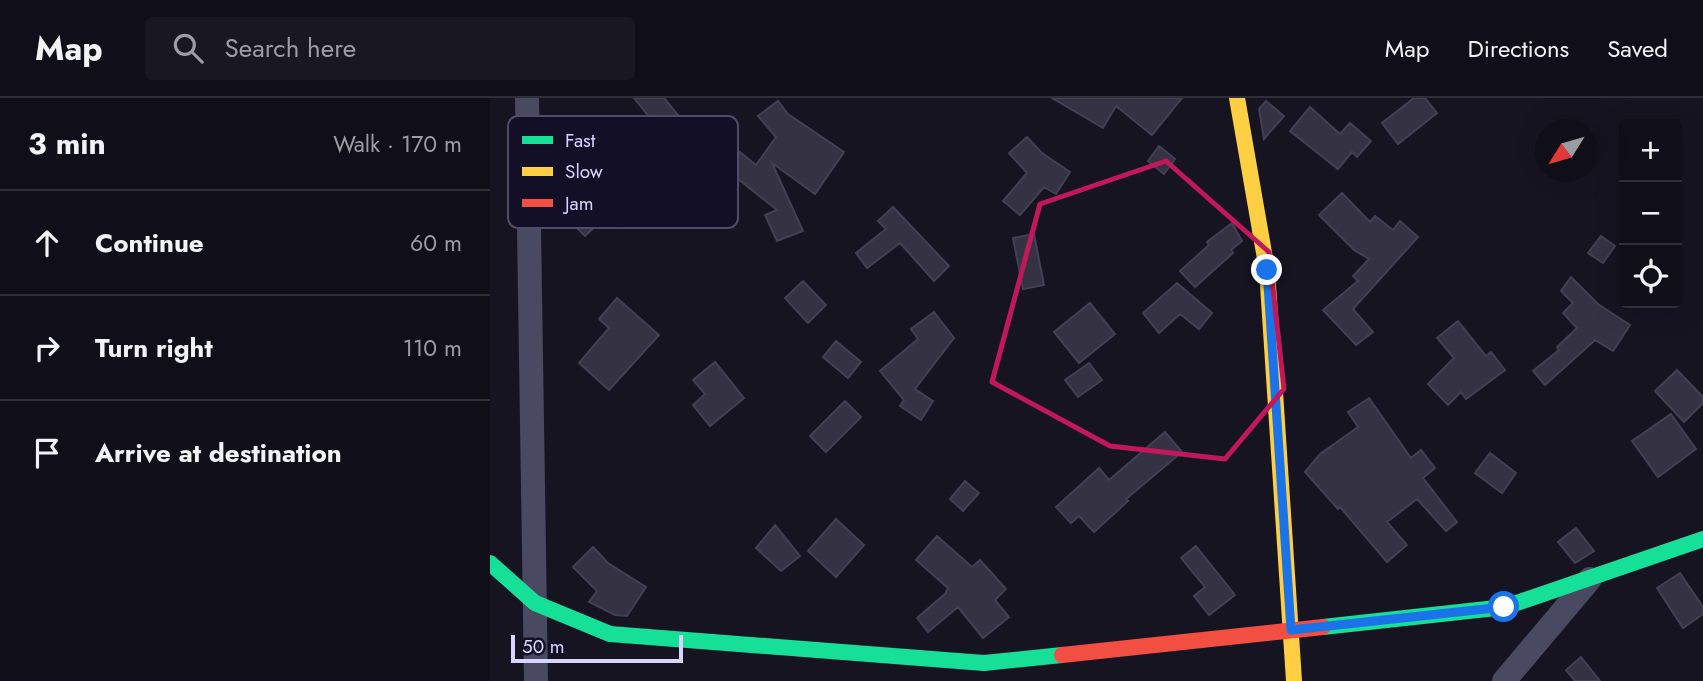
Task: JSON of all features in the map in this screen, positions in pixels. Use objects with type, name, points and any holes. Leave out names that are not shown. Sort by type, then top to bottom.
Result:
[{"type":"street","points":[[527,98],[527,116]]},
{"type":"street","points":[[1237,98],[1267,270],[1294,681]]},
{"type":"street","points":[[529,228],[536,681]]},
{"type":"street","points":[[490,563],[535,603],[610,634],[985,663],[1504,607],[1703,539]]},
{"type":"street","points":[[1504,681],[1590,579]]},
{"type":"highlighted area","points":[[1166,161],[1269,252],[1284,389],[1225,459],[1110,446],[992,382],[1040,204]]},
{"type":"building","points":[[634,98],[664,98],[679,116],[649,116]]},
{"type":"building","points":[[1052,98],[1182,98],[1152,135],[1116,106],[1103,128]]},
{"type":"building","points":[[1414,98],[1425,98],[1437,113],[1398,144],[1382,123]]},
{"type":"building","points":[[778,101],[788,114],[844,152],[815,194],[772,163],[803,231],[777,241],[765,215],[777,210],[738,179],[738,151],[756,165],[776,137],[758,116]]},
{"type":"building","points":[[1266,101],[1284,116],[1264,139],[1259,109]]},
{"type":"building","points":[[1310,107],[1340,134],[1350,123],[1371,141],[1357,157],[1352,152],[1338,169],[1290,131]]},
{"type":"building","points":[[1027,137],[1042,153],[1070,172],[1056,194],[1044,187],[1020,215],[1003,201],[1027,173],[1009,153]]},
{"type":"building","points":[[1159,146],[1175,159],[1164,174],[1148,161]]},
{"type":"building","points":[[1342,193],[1370,222],[1375,216],[1393,230],[1400,221],[1418,237],[1353,309],[1373,332],[1356,345],[1323,310],[1358,281],[1353,276],[1369,259],[1354,250],[1319,215]]},
{"type":"building","points":[[893,207],[949,266],[934,281],[900,243],[867,268],[856,253],[886,229],[878,221]]},
{"type":"building","points":[[1232,223],[1242,241],[1231,250],[1233,253],[1195,287],[1180,271],[1209,245],[1207,242]]},
{"type":"building","points":[[577,228],[593,228],[585,236]]},
{"type":"building","points":[[1034,234],[1044,285],[1023,289],[1013,238]]},
{"type":"building","points":[[1601,236],[1615,246],[1603,263],[1588,253]]},
{"type":"building","points":[[1571,277],[1598,304],[1630,325],[1613,351],[1595,340],[1545,385],[1533,371],[1559,350],[1557,347],[1577,328],[1563,313],[1573,303],[1561,291]]},
{"type":"building","points":[[803,281],[826,305],[808,323],[785,298]]},
{"type":"building","points":[[1177,283],[1212,313],[1199,329],[1180,314],[1159,333],[1143,313]]},
{"type":"building","points":[[617,298],[659,335],[609,390],[579,363],[609,328],[599,319]]},
{"type":"building","points":[[1090,303],[1115,334],[1079,363],[1054,332]]},
{"type":"building","points":[[934,312],[954,338],[915,389],[933,401],[921,420],[900,406],[904,400],[880,371],[918,339],[911,329]]},
{"type":"building","points":[[1458,321],[1486,356],[1491,352],[1505,370],[1466,399],[1461,392],[1448,405],[1428,384],[1454,358],[1437,338]]},
{"type":"building","points":[[836,341],[861,362],[848,378],[823,357]]},
{"type":"building","points":[[715,362],[744,398],[710,426],[693,405],[705,394],[693,380]]},
{"type":"building","points":[[1089,363],[1102,380],[1078,397],[1065,380]]},
{"type":"building","points":[[1677,370],[1703,397],[1703,403],[1684,422],[1655,391]]},
{"type":"building","points":[[1369,398],[1411,458],[1421,450],[1435,468],[1423,478],[1457,522],[1446,531],[1417,499],[1387,522],[1407,545],[1387,562],[1340,507],[1338,509],[1305,472],[1320,454],[1358,427],[1348,412]]},
{"type":"building","points":[[845,401],[861,417],[826,452],[810,436]]},
{"type":"building","points":[[1671,414],[1696,449],[1658,477],[1632,441]]},
{"type":"building","points":[[1165,432],[1182,452],[1126,499],[1128,501],[1094,532],[1079,516],[1071,523],[1056,507],[1099,468],[1109,480]]},
{"type":"building","points":[[1490,453],[1516,473],[1502,493],[1475,473]]},
{"type":"building","points":[[965,481],[979,493],[963,511],[950,499]]},
{"type":"building","points":[[836,519],[864,545],[836,577],[808,551]]},
{"type":"building","points":[[775,525],[800,556],[781,571],[756,548]]},
{"type":"building","points":[[1576,528],[1594,551],[1575,563],[1558,542]]},
{"type":"building","points":[[937,536],[972,567],[980,560],[1006,589],[995,600],[1009,617],[983,638],[958,607],[928,632],[917,618],[945,594],[948,588],[916,560]]},
{"type":"building","points":[[1196,546],[1235,595],[1209,615],[1194,596],[1205,587],[1181,558]]},
{"type":"building","points":[[593,547],[608,563],[646,587],[627,616],[615,615],[589,602],[597,591],[573,567]]},
{"type":"building","points":[[1680,573],[1703,607],[1703,614],[1683,628],[1657,588]]},
{"type":"building","points":[[1581,657],[1600,681],[1575,681],[1566,670]]},
{"type":"traffic: fast","points":[[1323,627],[1505,607],[1703,539]]},
{"type":"traffic: fast","points":[[490,563],[535,603],[610,634],[984,663],[1062,655]]},
{"type":"traffic: slow","points":[[1237,98],[1267,270],[1294,681]]},
{"type":"traffic: jam","points":[[1062,655],[1323,627]]},
{"type":"route","points":[[1267,270],[1291,630],[1504,607]]}]
